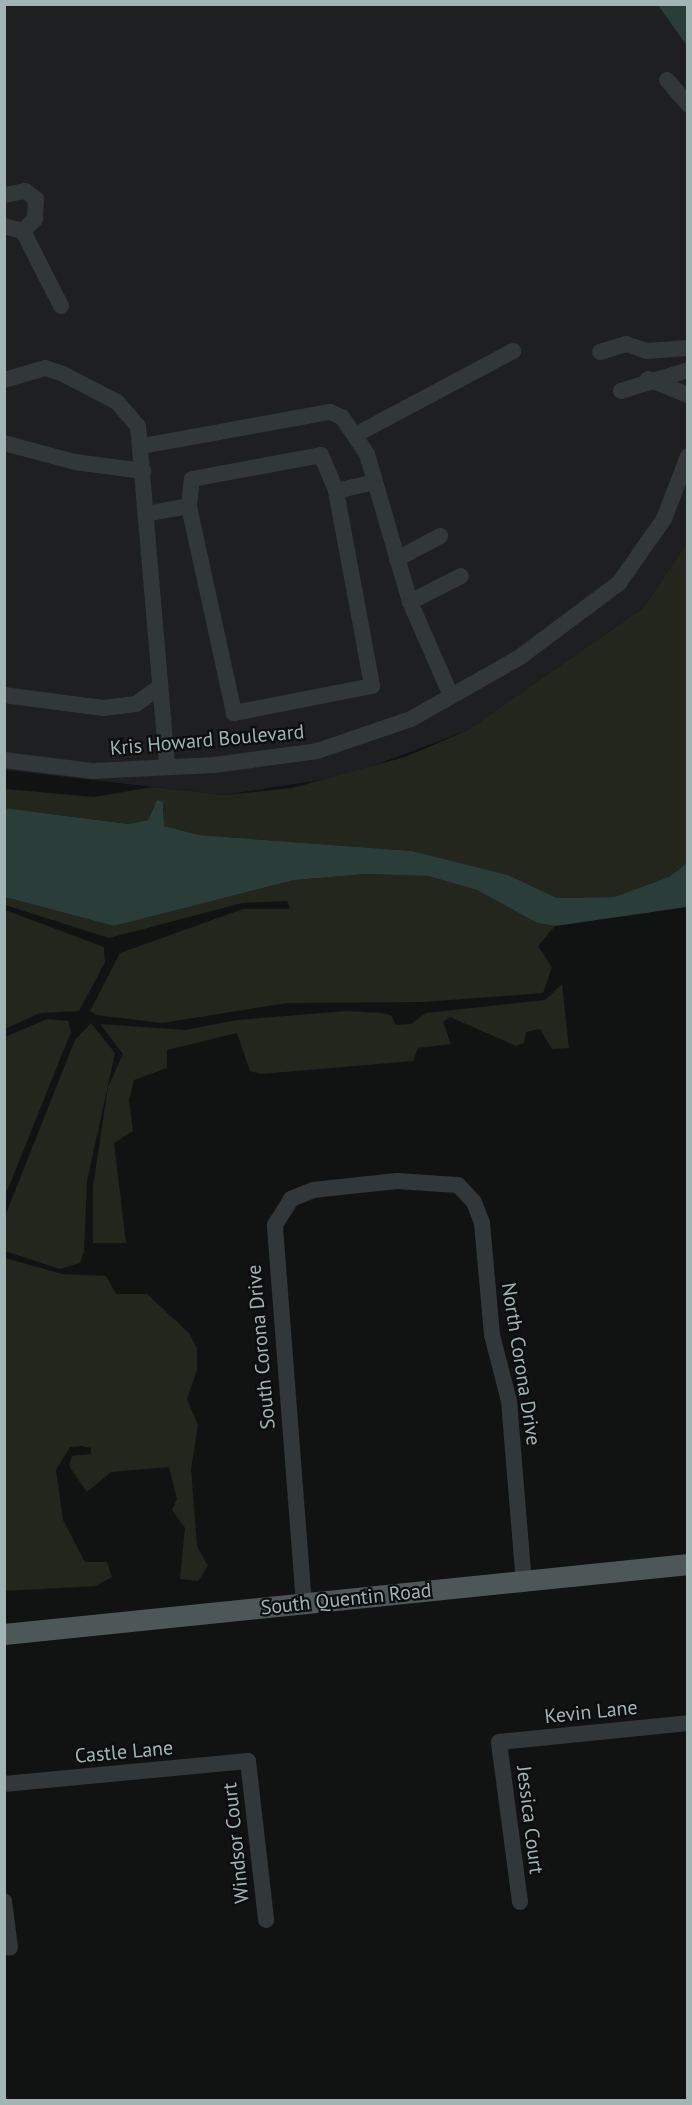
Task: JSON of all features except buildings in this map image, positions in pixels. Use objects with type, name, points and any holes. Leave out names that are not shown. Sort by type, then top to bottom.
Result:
[{"type":"main road","name":"South Quentin Road","points":[[4,1634],[524,1582],[687,1563]]},
{"type":"street","points":[[667,80],[687,104]]},
{"type":"street","points":[[4,195],[24,191],[36,199],[35,219],[23,231]]},
{"type":"street","points":[[4,226],[23,231],[61,306]]},
{"type":"street","points":[[600,352],[626,344],[647,351],[687,348]]},
{"type":"street","points":[[357,434],[513,351]]},
{"type":"street","points":[[4,380],[45,368],[83,381],[130,412],[142,446],[167,767]]},
{"type":"street","points":[[621,391],[648,379],[687,370]]},
{"type":"street","points":[[648,379],[687,395]]},
{"type":"street","points":[[142,446],[330,412],[357,434],[375,482],[410,602],[452,696]]},
{"type":"street","points":[[4,443],[75,462],[143,471]]},
{"type":"street","points":[[305,454],[321,455],[336,491],[372,686],[234,713],[189,506],[192,479],[305,454]]},
{"type":"street","name":"Kris Howard Boulevard","points":[[4,760],[92,771],[167,767],[317,751],[411,719],[520,657],[619,583],[664,519],[687,456]]},
{"type":"street","points":[[336,491],[375,482]]},
{"type":"street","points":[[146,514],[189,506]]},
{"type":"street","points":[[397,559],[440,536]]},
{"type":"street","points":[[410,602],[461,576]]},
{"type":"street","points":[[4,694],[103,708],[136,704],[159,687]]},
{"type":"street","name":"North Corona Drive","points":[[397,1181],[458,1185],[474,1202],[482,1223],[492,1335],[509,1401],[524,1582]]},
{"type":"street","name":"South Corona Drive","points":[[304,1604],[275,1225],[291,1199],[313,1190],[397,1181]]},
{"type":"street","name":"Kevin Lane","points":[[499,1742],[687,1723]]},
{"type":"street","name":"Jessica Court","points":[[499,1742],[520,1902]]},
{"type":"street","name":"Castle Lane","points":[[4,1784],[248,1761]]},
{"type":"street","name":"Windsor Court","points":[[248,1761],[266,1920]]},
{"type":"street","points":[[4,1901],[10,1948]]},
{"type":"shaded area","points":[[4,5],[687,5],[687,543],[643,608],[466,731],[346,776],[224,795],[5,770]]},
{"type":"shaded area","points":[[658,5],[687,5],[687,48],[685,43]]},
{"type":"shaded area","points":[[687,543],[687,863],[669,877],[614,897],[557,898],[508,875],[412,851],[199,835],[163,826],[164,809],[154,806],[148,820],[128,824],[5,808],[6,789],[94,797],[153,787],[224,795],[292,788],[405,757],[466,731],[643,608]]},
{"type":"shaded area","points":[[157,800],[163,802],[164,826],[199,835],[412,851],[508,875],[557,898],[614,897],[669,877],[687,863],[687,907],[555,926],[537,923],[477,890],[428,876],[367,874],[294,880],[114,926],[5,897],[5,808],[128,824],[148,820]]},
{"type":"shaded area","points":[[367,874],[428,876],[477,890],[537,923],[555,926],[538,946],[552,967],[543,993],[424,1002],[287,1003],[162,1023],[96,1015],[90,1011],[120,953],[243,909],[290,909],[287,901],[242,903],[109,938],[5,905],[5,897],[114,926],[294,880]]},
{"type":"shaded area","points":[[5,910],[104,947],[105,962],[79,1011],[40,1013],[5,1029]]},
{"type":"shaded area","points":[[562,984],[569,1048],[552,1049],[540,1029],[526,1032],[524,1043],[516,1046],[450,1017],[443,1022],[451,1044],[418,1048],[413,1061],[261,1074],[250,1071],[237,1033],[167,1050],[167,1068],[134,1080],[129,1100],[133,1131],[114,1143],[126,1243],[93,1243],[93,1187],[108,1087],[123,1054],[100,1024],[185,1030],[237,1020],[346,1011],[382,1013],[391,1015],[396,1025],[411,1024],[426,1013],[545,1000]]},
{"type":"shaded area","points":[[47,1019],[68,1021],[71,1032],[5,1196],[5,1037]]},
{"type":"shaded area","points":[[91,1023],[115,1053],[87,1181],[84,1252],[80,1263],[60,1269],[5,1251],[5,1216],[75,1040]]},
{"type":"shaded area","points":[[5,1258],[62,1274],[106,1276],[116,1294],[147,1294],[190,1334],[197,1349],[197,1370],[187,1399],[198,1425],[191,1469],[197,1546],[208,1566],[198,1581],[180,1579],[185,1528],[172,1510],[177,1499],[169,1467],[111,1472],[87,1492],[69,1466],[72,1456],[91,1454],[91,1448],[82,1446],[70,1447],[56,1470],[63,1520],[85,1562],[107,1562],[112,1577],[95,1586],[5,1591]]}]
